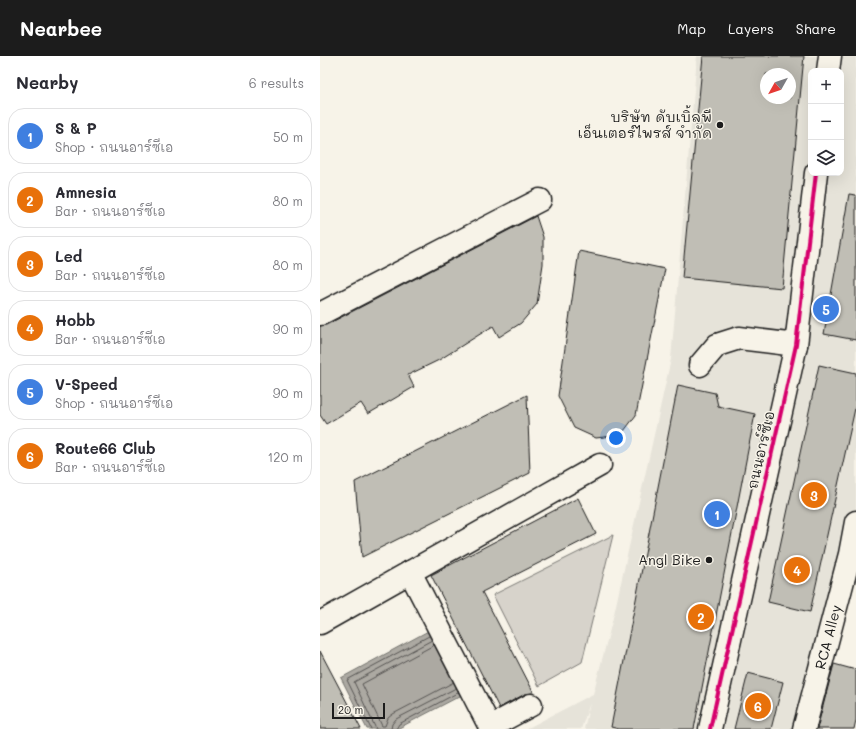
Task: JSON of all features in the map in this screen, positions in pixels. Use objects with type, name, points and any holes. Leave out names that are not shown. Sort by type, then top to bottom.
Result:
[{"type":"street","points":[[828,68],[830,56]]},
{"type":"street","name":"ถนนอาร์ซีเอ","points":[[710,729],[796,345],[816,176]]},
{"type":"street","points":[[320,314],[540,200]]},
{"type":"street","points":[[700,365],[717,345],[740,338],[796,345]]},
{"type":"street","points":[[320,622],[600,465]]},
{"type":"street","name":"RCA Alley","points":[[804,729],[850,554],[856,522]]},
{"type":"street","points":[[410,572],[488,728],[531,705]]},
{"type":"shaded area","points":[[697,56],[856,56],[856,552],[811,729],[584,729],[590,703],[581,729],[526,729],[593,694],[614,614],[671,359]]},
{"type":"shaded area","points":[[613,535],[582,662],[539,686],[493,595]]},
{"type":"water","points":[[445,622],[479,686],[397,729],[367,729],[341,678]]},
{"type":"building","points":[[703,56],[804,56],[782,288],[682,278]]},
{"type":"building","points":[[849,194],[856,195],[856,340],[824,334]]},
{"type":"building","points":[[536,216],[543,237],[543,264],[537,304],[521,323],[499,337],[493,326],[439,360],[408,375],[414,387],[368,414],[361,403],[326,424],[320,415],[320,326],[326,325]]},
{"type":"building","points":[[579,251],[665,269],[636,415],[621,435],[596,438],[574,428],[558,396]]},
{"type":"building","points":[[819,365],[856,373],[856,404],[810,612],[768,602]]},
{"type":"building","points":[[678,385],[715,393],[718,406],[755,414],[694,729],[619,729],[611,727]]},
{"type":"building","points":[[527,395],[530,473],[362,557],[355,482]]},
{"type":"building","points":[[578,498],[596,534],[482,592],[534,693],[525,694],[499,708],[431,575]]},
{"type":"building","points":[[320,651],[361,729],[320,729]]},
{"type":"building","points":[[834,664],[856,670],[856,720],[854,729],[817,729]]},
{"type":"building","points":[[748,673],[783,682],[771,729],[734,729]]},
{"type":"cycle path","points":[[710,729],[796,345],[816,176]]},
{"type":"place","name":"บริษัท ดับเบิ้ลพี เอ็นเตอร์ไพรส์ จำกัด","points":[[720,125]]},
{"type":"place","name":"V-Speed","points":[[826,309]]},
{"type":"place","name":"Led","points":[[814,495]]},
{"type":"place","name":"S & P","points":[[717,514]]},
{"type":"place","name":"Angl Bike","points":[[709,560]]},
{"type":"place","name":"Hobb","points":[[797,570]]},
{"type":"place","name":"Amnesia","points":[[701,617]]},
{"type":"place","name":"Route66 Club","points":[[758,706]]}]
